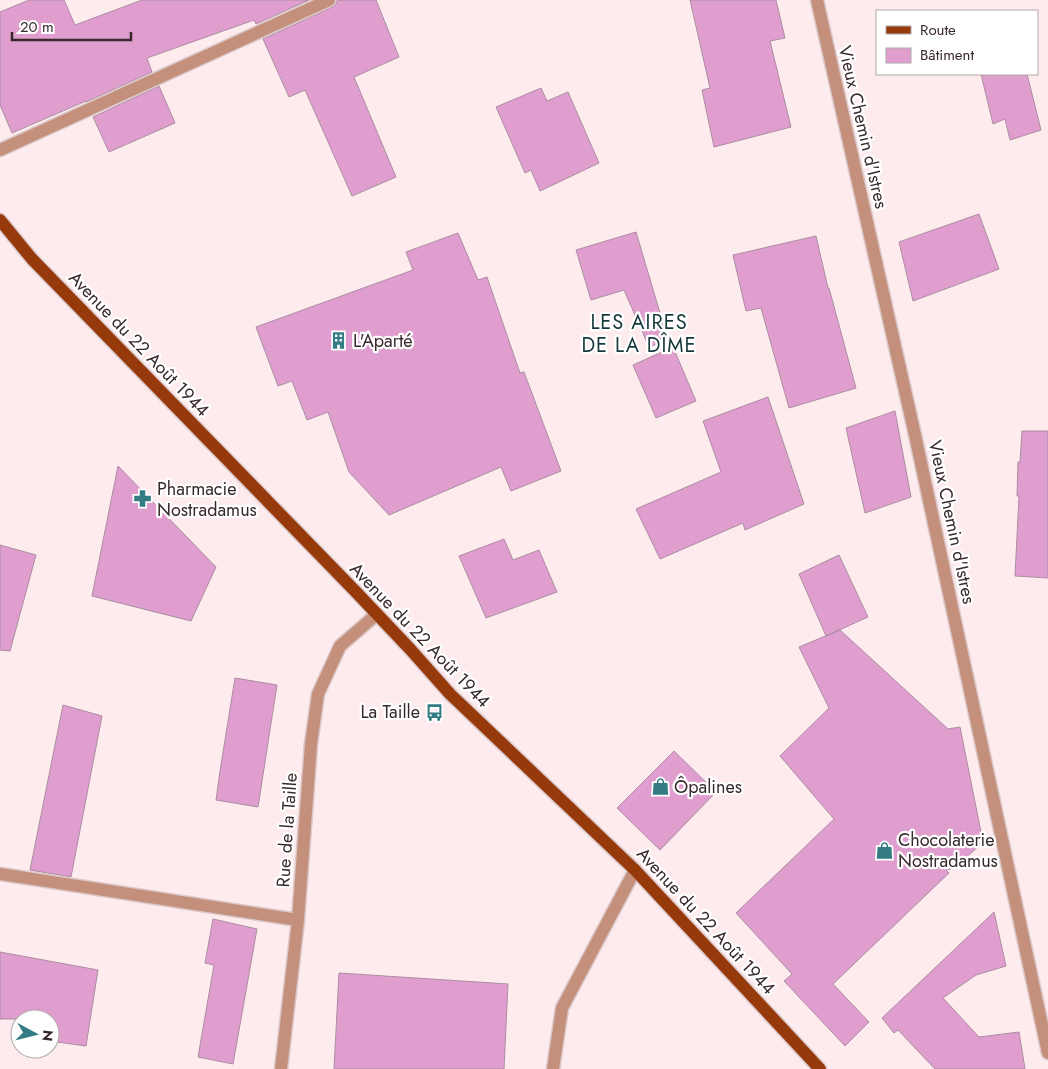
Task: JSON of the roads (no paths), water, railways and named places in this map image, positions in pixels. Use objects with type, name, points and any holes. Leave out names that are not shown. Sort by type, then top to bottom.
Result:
[{"type":"main road","name":"Avenue du 22 Août 1944","points":[[0,220],[32,259],[377,614],[450,694],[636,870],[820,1069]]},
{"type":"street","points":[[0,150],[329,0]]},
{"type":"street","name":"Vieux Chemin d'Istres","points":[[817,0],[919,454],[1048,1053]]},
{"type":"street","name":"Rue de la Taille","points":[[281,1069],[298,920],[311,744],[318,694],[340,646],[377,614]]},
{"type":"street","points":[[553,1069],[562,1008],[636,870]]},
{"type":"street","points":[[0,874],[298,920]]},
{"type":"place","name":"L'Aparté","points":[[339,341]]},
{"type":"place","name":"Pharmacie Nostradamus","points":[[143,499]]},
{"type":"place","name":"La Taille","points":[[434,712]]},
{"type":"place","name":"Ôpalines","points":[[660,787]]},
{"type":"place","name":"Chocolaterie Nostradamus","points":[[884,850]]},
{"type":"district","name":"LES AIRES DE LA DÎME","points":[[639,334]]}]
